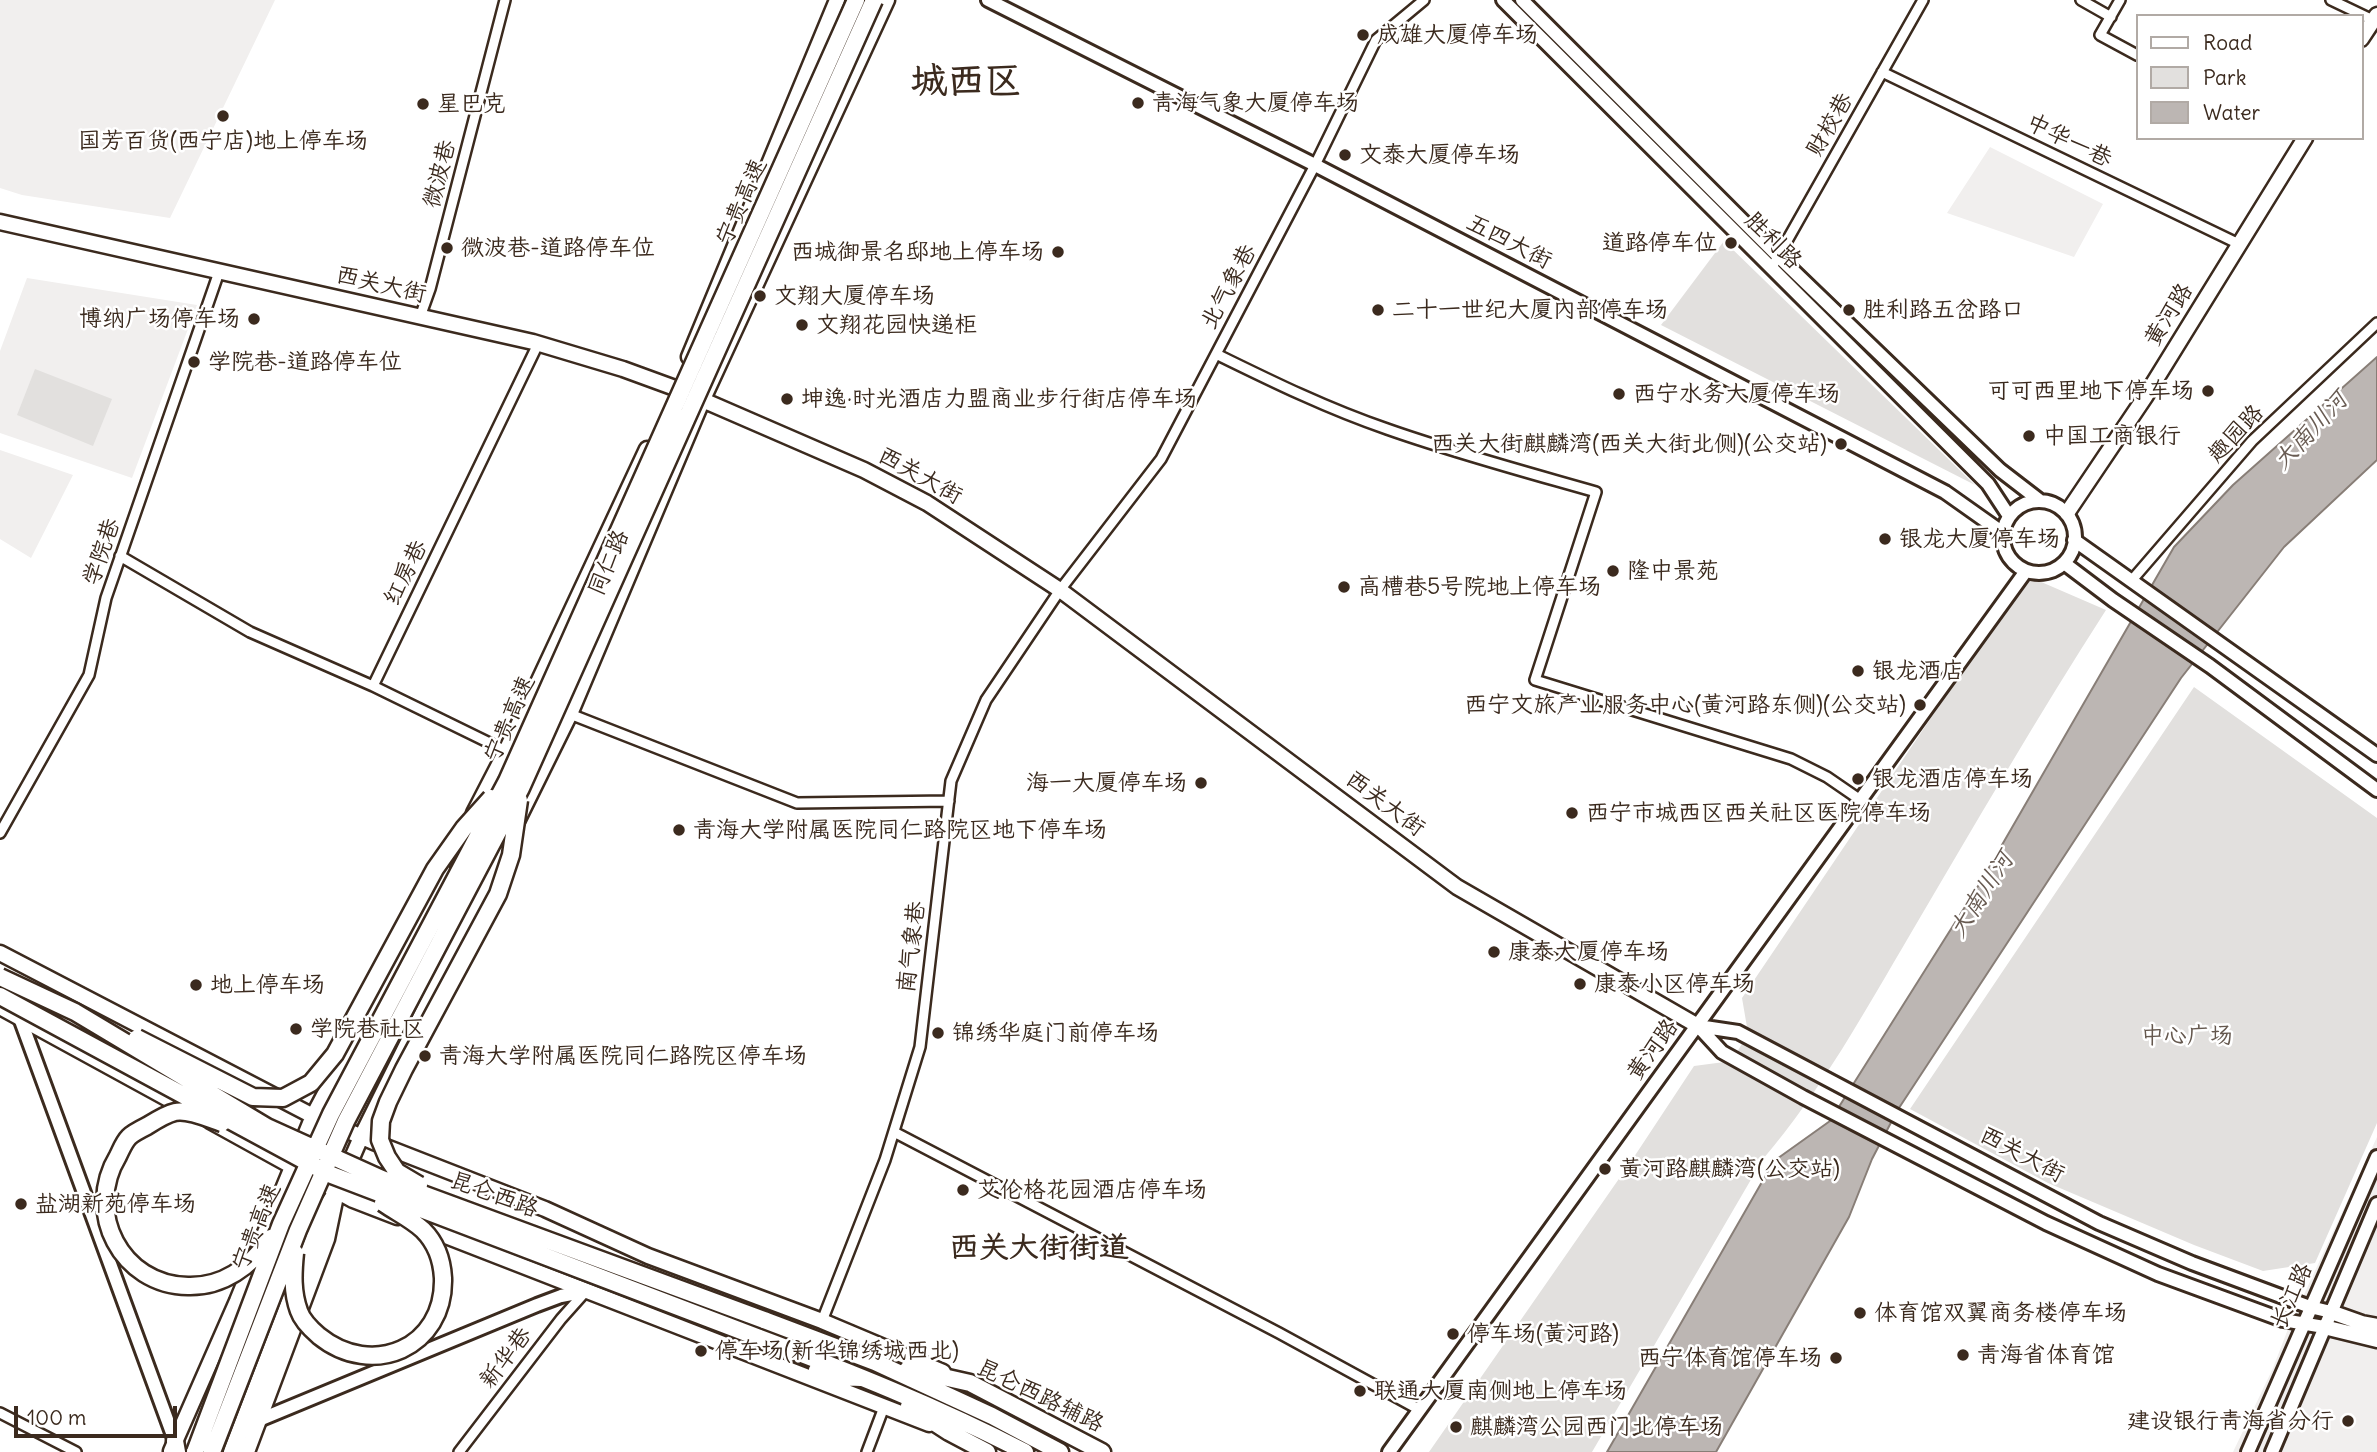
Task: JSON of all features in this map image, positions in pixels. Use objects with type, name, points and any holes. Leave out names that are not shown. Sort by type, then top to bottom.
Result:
[{"type":"highway","name":"宁贵高速","points":[[195,1452],[281,1224],[331,1114],[514,784],[856,0]]},
{"type":"highway","name":"宁贵高速","points":[[212,1452],[298,1230],[346,1121],[514,784],[874,0]]},
{"type":"highway","points":[[75,1012],[131,1035],[253,1097],[283,1098],[311,1083],[335,1054],[435,869],[464,828],[514,784]]},
{"type":"highway","points":[[514,784],[511,855],[498,894],[387,1102],[381,1121],[380,1140],[397,1172],[412,1182],[529,1226],[553,1240]]},
{"type":"highway","name":"昆仑西路","points":[[0,977],[75,1012],[267,1127],[382,1179],[553,1240],[875,1362],[988,1423]]},
{"type":"highway","name":"昆仑西路","points":[[0,996],[329,1174],[988,1423]]},
{"type":"highway","points":[[265,1138],[200,1116],[177,1112],[154,1121],[128,1138],[115,1161],[106,1183],[104,1212],[114,1242],[128,1261],[149,1278],[174,1286],[201,1287],[225,1280],[251,1263],[281,1224]]},
{"type":"highway","points":[[298,1230],[293,1287],[300,1313],[314,1332],[332,1346],[356,1355],[377,1357],[415,1341],[429,1326],[440,1306],[443,1267],[437,1249],[423,1230],[355,1185]]},
{"type":"highway","points":[[232,1452],[325,1210],[337,1192]]},
{"type":"highway","name":"昆仑西路辅路","points":[[875,1362],[970,1384],[1102,1452]]},
{"type":"highway","points":[[869,1379],[949,1432],[987,1452]]},
{"type":"highway","points":[[988,1423],[1025,1452]]},
{"type":"highway","points":[[988,1423],[1060,1452]]},
{"type":"main road","name":"同仁路","points":[[174,1448],[313,1116],[506,751],[675,388],[837,0]]},
{"type":"main road","name":"同仁路","points":[[247,1452],[327,1239],[337,1192],[361,1137],[570,714],[704,399],[887,0]]},
{"type":"main road","name":"五四大街","points":[[988,0],[1315,165],[1945,492],[2003,533]]},
{"type":"main road","name":"胜利路","points":[[1503,0],[1988,484],[2009,516]]},
{"type":"main road","name":"胜利路","points":[[1522,0],[1778,256],[2000,470],[2039,500]]},
{"type":"main road","points":[[2363,36],[2375,18]]},
{"type":"main road","name":"黄河路","points":[[2067,513],[2145,397],[2301,140]]},
{"type":"main road","name":"西关大街","points":[[0,222],[538,344],[623,369],[704,399],[864,470],[928,503],[1060,590],[1457,887],[1698,1026],[1722,1052],[2046,1223],[2158,1274],[2283,1320],[2324,1327]]},
{"type":"main road","points":[[2039,500],[2052,502],[2067,513],[2074,527],[2072,552],[2056,569],[2044,573],[2026,571],[2012,561],[2005,550],[2003,533],[2009,516],[2021,505],[2039,500]]},
{"type":"main road","points":[[2074,540],[2377,755]]},
{"type":"main road","points":[[2064,563],[2124,608],[2210,666],[2377,790]]},
{"type":"main road","name":"黄河路","points":[[1389,1452],[2026,571]]},
{"type":"main road","points":[[0,953],[313,1116],[545,1209],[648,1256],[822,1321],[970,1384]]},
{"type":"main road","points":[[0,1007],[353,1200],[949,1432]]},
{"type":"main road","points":[[20,1018],[174,1448]]},
{"type":"main road","name":"西关大街","points":[[1698,1026],[1738,1032],[2099,1223],[2192,1263],[2310,1307],[2331,1312]]},
{"type":"main road","name":"长江路","points":[[2248,1452],[2377,1157]]},
{"type":"main road","name":"长江路","points":[[2272,1452],[2377,1204]]},
{"type":"main road","points":[[741,1290],[800,1323],[847,1341],[875,1362]]},
{"type":"main road","points":[[259,1420],[537,1305],[561,1296],[587,1291]]},
{"type":"main road","points":[[2331,1312],[2377,1326]]},
{"type":"main road","points":[[2324,1327],[2377,1340]]},
{"type":"main road","points":[[753,1356],[789,1361],[838,1378],[869,1379]]},
{"type":"street","name":"微波巷","points":[[420,317],[430,289],[505,0]]},
{"type":"street","name":"北气象巷","points":[[1060,590],[1161,459],[1315,165],[1376,40],[1424,0]]},
{"type":"street","name":"财校巷","points":[[1770,269],[1923,0]]},
{"type":"street","points":[[2081,0],[2111,17]]},
{"type":"street","points":[[2120,0],[2100,35],[2136,53]]},
{"type":"street","points":[[2331,0],[2375,18]]},
{"type":"street","name":"中华一巷","points":[[1882,72],[2239,244]]},
{"type":"street","name":"学院巷","points":[[0,833],[89,675],[106,598],[219,272]]},
{"type":"street","name":"趣园路","points":[[2136,583],[2252,441],[2377,323]]},
{"type":"street","name":"红房巷","points":[[373,686],[538,344]]},
{"type":"street","points":[[1216,354],[1274,383],[1384,428],[1596,492],[1535,680],[1791,759],[1828,777],[1859,799]]},
{"type":"street","points":[[120,556],[250,632],[373,686],[506,751]]},
{"type":"street","name":"南气象巷","points":[[822,1321],[894,1132],[920,1048],[951,781],[986,700],[1060,590]]},
{"type":"street","points":[[570,714],[797,803],[949,801]]},
{"type":"street","points":[[894,1132],[1279,1333],[1420,1410]]},
{"type":"street","name":"新华巷","points":[[459,1452],[561,1319],[587,1291]]},
{"type":"street","points":[[867,1452],[884,1407]]},
{"type":"street","points":[[0,1413],[76,1452]]},
{"type":"shaded area","points":[[0,0],[275,0],[170,218],[22,195],[0,188]]},
{"type":"shaded area","points":[[1990,147],[2103,204],[2074,257],[1947,213]]},
{"type":"shaded area","points":[[27,278],[197,305],[132,478],[0,433],[0,351]]},
{"type":"shaded area","points":[[0,450],[73,475],[31,558],[0,539]]},
{"type":"shaded area","points":[[2377,1137],[2377,1452],[2233,1452],[2273,1368],[2288,1329]]},
{"type":"green space","points":[[1724,241],[1975,485],[1661,325]]},
{"type":"green space","points":[[35,369],[112,399],[93,446],[17,415]]},
{"type":"green space","points":[[2024,580],[2039,581],[2106,610],[2007,770],[1842,1049],[1805,1106],[1763,1159],[1592,1452],[1429,1452],[1694,1066],[1732,1061],[1748,1033],[1742,998]]},
{"type":"green space","name":"中心广场","points":[[2194,687],[2377,818],[2377,1123],[2315,1263],[2263,1271],[2194,1245],[2048,1183],[1910,1109]]},
{"type":"water","name":"大南川河","points":[[2377,357],[2377,460],[2284,547],[2181,678],[1897,1111],[1872,1159],[1849,1217],[1716,1452],[1607,1452],[1774,1161],[1830,1121],[1980,883],[2174,547],[2233,485]]},
{"type":"place","name":"成雄大厦停车场","points":[[1363,35]]},
{"type":"place","name":"青海气象大厦停车场","points":[[1138,103]]},
{"type":"place","name":"星巴克","points":[[423,104]]},
{"type":"place","name":"国芳百货(西宁店)地上停车场","points":[[223,116]]},
{"type":"place","name":"文泰大厦停车场","points":[[1345,155]]},
{"type":"place","name":"道路停车位","points":[[1731,243]]},
{"type":"place","name":"微波巷-道路停车位","points":[[447,248]]},
{"type":"place","name":"西城御景名邸地上停车场","points":[[1058,252]]},
{"type":"place","name":"文翔大厦停车场","points":[[760,296]]},
{"type":"place","name":"二十一世纪大厦内部停车场","points":[[1378,310]]},
{"type":"place","name":"胜利路五岔路口","points":[[1849,310]]},
{"type":"place","name":"博纳广场停车场","points":[[254,319]]},
{"type":"place","name":"文翔花园快递柜","points":[[802,325]]},
{"type":"place","name":"学院巷-道路停车位","points":[[194,362]]},
{"type":"place","name":"可可西里地下停车场","points":[[2208,391]]},
{"type":"place","name":"西宁水务大厦停车场","points":[[1619,394]]},
{"type":"place","name":"坤逸·时光酒店力盟商业步行街店停车场","points":[[787,399]]},
{"type":"place","name":"中国工商银行","points":[[2029,436]]},
{"type":"place","name":"西关大街麒麟湾(西关大街北侧)(公交站)","points":[[1841,444]]},
{"type":"place","name":"银龙大厦停车场","points":[[1885,539]]},
{"type":"place","name":"隆中景苑","points":[[1613,571]]},
{"type":"place","name":"高槽巷5号院地上停车场","points":[[1344,587]]},
{"type":"place","name":"银龙酒店","points":[[1858,671]]},
{"type":"place","name":"西宁文旅产业服务中心(黄河路东侧)(公交站)","points":[[1920,705]]},
{"type":"place","name":"银龙酒店停车场","points":[[1858,779]]},
{"type":"place","name":"海一大厦停车场","points":[[1201,783]]},
{"type":"place","name":"西宁市城西区西关社区医院停车场","points":[[1572,813]]},
{"type":"place","name":"青海大学附属医院同仁路院区地下停车场","points":[[679,830]]},
{"type":"place","name":"康泰大厦停车场","points":[[1494,952]]},
{"type":"place","name":"康泰小区停车场","points":[[1580,984]]},
{"type":"place","name":"地上停车场","points":[[196,985]]},
{"type":"place","name":"学院巷社区","points":[[296,1029]]},
{"type":"place","name":"锦绣华庭门前停车场","points":[[938,1033]]},
{"type":"place","name":"青海大学附属医院同仁路院区停车场","points":[[425,1056]]},
{"type":"place","name":"黄河路麒麟湾(公交站)","points":[[1605,1169]]},
{"type":"place","name":"艾伦格花园酒店停车场","points":[[963,1190]]},
{"type":"place","name":"盐湖新苑停车场","points":[[21,1204]]},
{"type":"place","name":"体育馆双翼商务楼停车场","points":[[1860,1313]]},
{"type":"place","name":"停车场(黄河路)","points":[[1453,1334]]},
{"type":"place","name":"停车场(新华锦绣城西北)","points":[[701,1351]]},
{"type":"place","name":"青海省体育馆","points":[[1963,1355]]},
{"type":"place","name":"西宁体育馆停车场","points":[[1836,1358]]},
{"type":"place","name":"联通大厦南侧地上停车场","points":[[1360,1391]]},
{"type":"place","name":"建设银行青海省分行","points":[[2348,1421]]},
{"type":"place","name":"麒麟湾公园西门北停车场","points":[[1456,1427]]},
{"type":"district","name":"城西区","points":[[966,82]]},
{"type":"district","name":"西关大街街道","points":[[1039,1248]]}]
